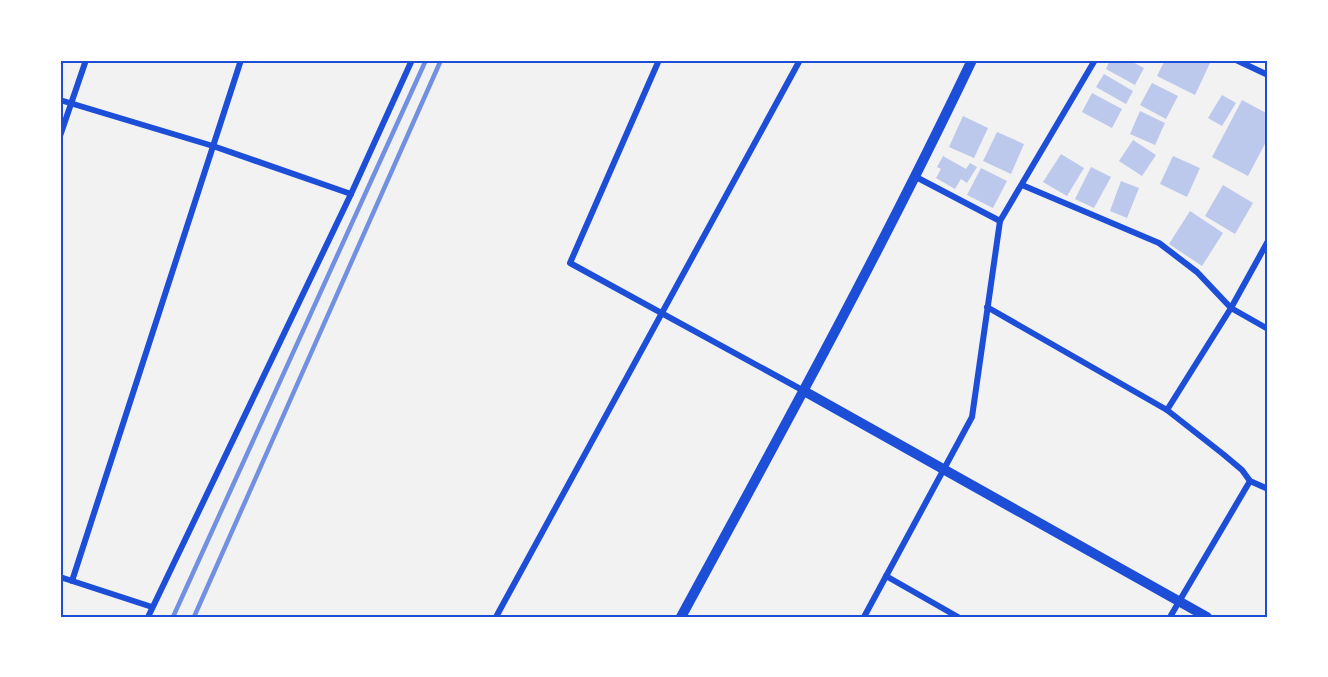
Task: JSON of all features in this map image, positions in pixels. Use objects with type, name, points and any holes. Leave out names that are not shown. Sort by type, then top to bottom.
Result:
[{"type":"street","points":[[60,136],[86,60]]},
{"type":"street","points":[[72,581],[241,60]]},
{"type":"street","points":[[148,617],[351,194],[412,60]]},
{"type":"street","points":[[659,60],[570,263],[945,469],[1207,617]]},
{"type":"street","points":[[496,617],[800,60]]},
{"type":"street","points":[[681,617],[804,391],[916,177],[972,60]]},
{"type":"street","points":[[864,617],[972,417],[1000,222],[1095,60]]},
{"type":"street","points":[[1236,60],[1268,75]]},
{"type":"street","points":[[60,100],[213,146],[351,194]]},
{"type":"street","points":[[916,177],[1000,222]]},
{"type":"street","points":[[1022,185],[1159,243],[1197,272],[1231,308],[1268,329]]},
{"type":"street","points":[[1167,410],[1231,308],[1268,241]]},
{"type":"street","points":[[987,307],[1167,410],[1242,470],[1250,480],[1268,489]]},
{"type":"street","points":[[1170,617],[1250,480]]},
{"type":"street","points":[[886,576],[958,617]]},
{"type":"street","points":[[60,578],[152,607]]},
{"type":"building","points":[[1110,60],[1129,60],[1144,68],[1135,85],[1106,69]]},
{"type":"building","points":[[1165,60],[1204,60],[1210,63],[1195,95],[1157,76]]},
{"type":"building","points":[[1104,74],[1133,91],[1126,104],[1096,87]]},
{"type":"building","points":[[1152,83],[1178,96],[1166,119],[1140,105]]},
{"type":"building","points":[[1092,93],[1122,109],[1112,128],[1082,112]]},
{"type":"building","points":[[1222,95],[1236,103],[1222,126],[1208,118]]},
{"type":"building","points":[[1242,100],[1268,114],[1268,138],[1248,176],[1212,157]]},
{"type":"building","points":[[1140,111],[1165,123],[1155,145],[1130,134]]},
{"type":"building","points":[[963,116],[988,128],[974,158],[949,147]]},
{"type":"building","points":[[997,132],[1024,144],[1011,174],[983,161]]},
{"type":"building","points":[[1133,140],[1156,155],[1142,176],[1119,161]]},
{"type":"building","points":[[1061,154],[1084,168],[1067,196],[1043,182]]},
{"type":"building","points":[[943,156],[966,169],[970,163],[977,167],[967,183],[961,179],[955,189],[936,178],[941,169],[937,167]]},
{"type":"building","points":[[1173,156],[1200,168],[1187,197],[1160,184]]},
{"type":"building","points":[[1091,167],[1111,177],[1094,208],[1075,199]]},
{"type":"building","points":[[981,168],[1007,181],[993,208],[967,195]]},
{"type":"building","points":[[1121,181],[1139,188],[1127,218],[1110,211]]},
{"type":"building","points":[[1223,185],[1253,203],[1235,234],[1205,216]]},
{"type":"building","points":[[1190,211],[1223,233],[1202,266],[1169,244]]},
{"type":"railway","points":[[173,617],[426,60]]},
{"type":"railway","points":[[194,617],[441,60]]}]
